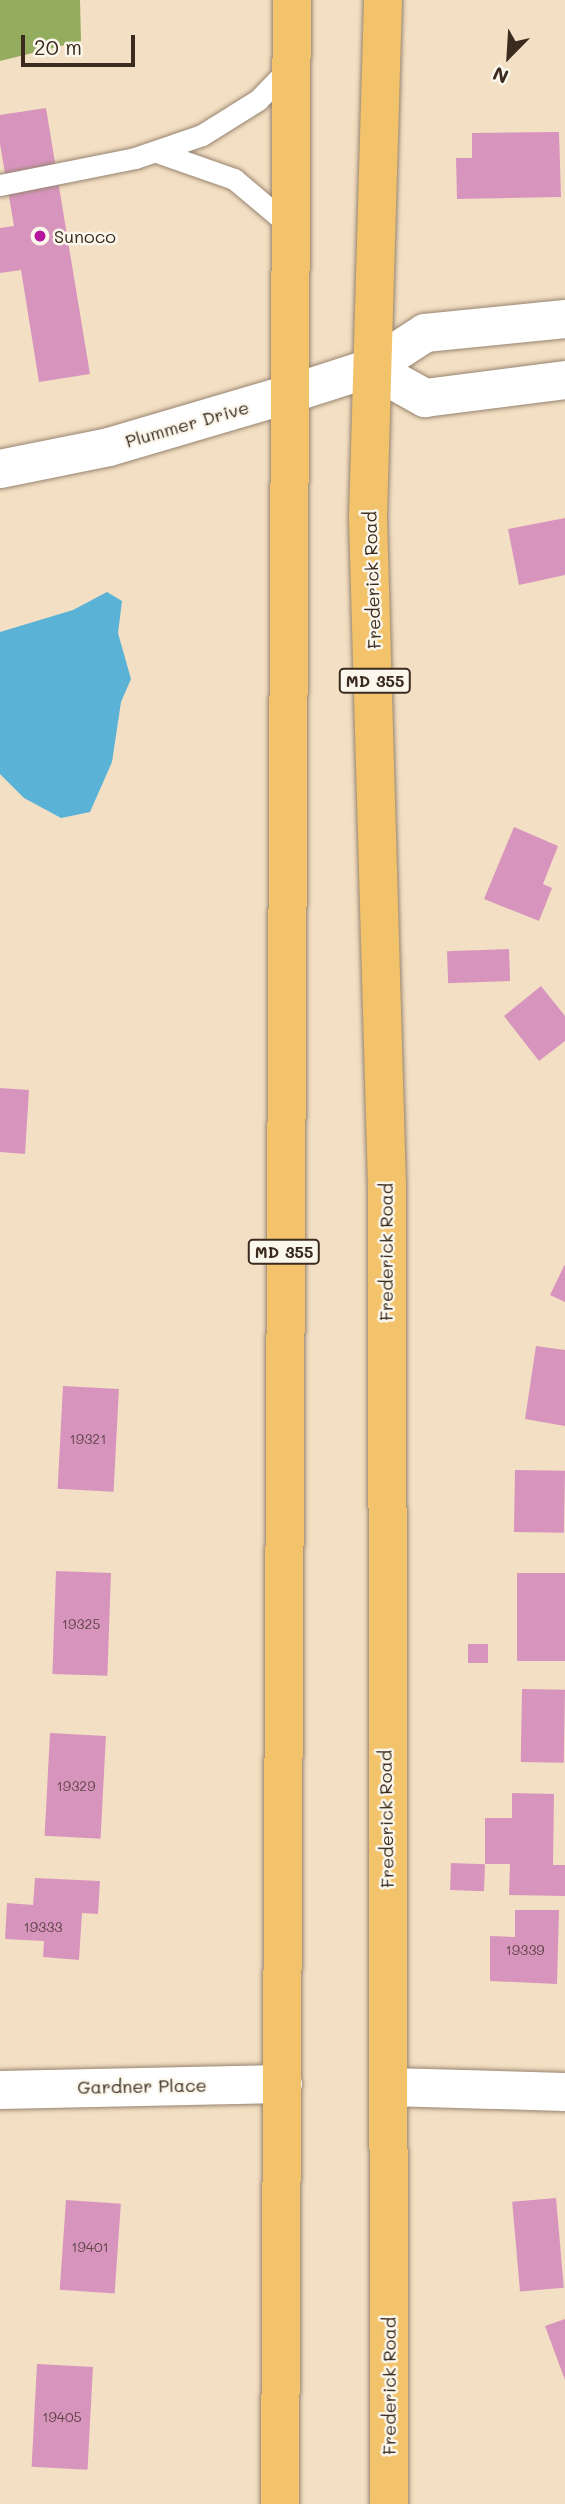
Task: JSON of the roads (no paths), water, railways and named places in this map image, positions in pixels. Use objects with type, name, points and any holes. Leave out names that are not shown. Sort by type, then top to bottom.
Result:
[{"type":"main road","name":"MD 355","points":[[280,2504],[284,2084],[284,959],[293,393],[292,0]]},
{"type":"main road","name":"Frederick Road","points":[[383,0],[368,519],[387,1185],[385,1749],[389,2087],[389,2504]]},
{"type":"street","name":"Plummer Drive","points":[[0,468],[109,447],[293,393],[371,368],[425,333],[565,319]]},
{"type":"street","points":[[371,368],[425,398],[565,380]]},
{"type":"street","name":"Gardner Place","points":[[0,2090],[284,2084]]},
{"type":"street","points":[[389,2087],[565,2092]]},
{"type":"lane","points":[[0,185],[157,152],[202,135],[258,100],[292,64]]},
{"type":"lane","points":[[157,152],[234,179],[292,228]]},
{"type":"water","points":[[107,592],[122,601],[118,633],[131,679],[121,702],[112,762],[90,812],[61,818],[24,798],[0,774],[0,632],[73,610]]},
{"type":"place","name":"Sunoco","points":[[40,236]]}]
